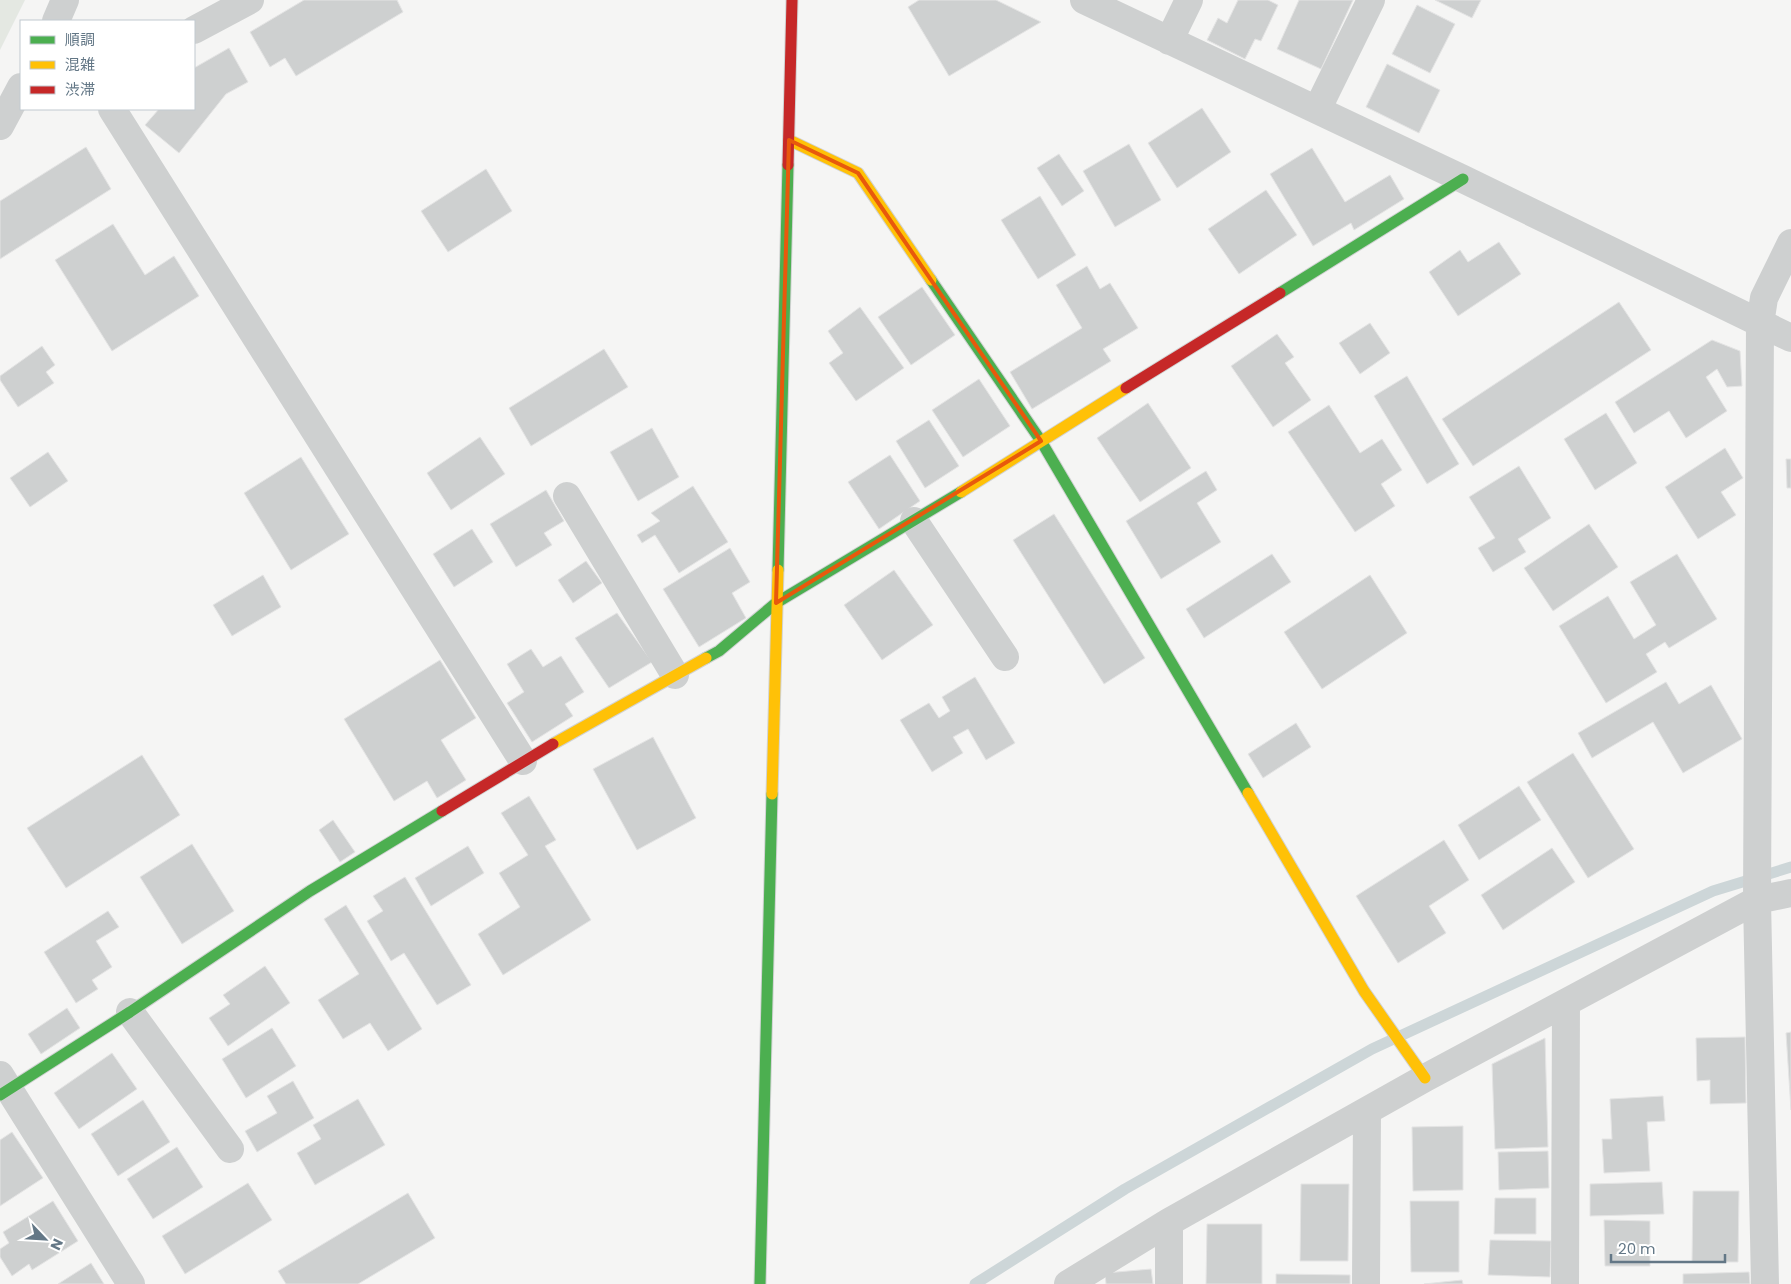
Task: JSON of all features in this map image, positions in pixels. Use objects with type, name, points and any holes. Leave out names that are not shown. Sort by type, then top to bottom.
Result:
[{"type":"street","points":[[195,29],[250,0]]},
{"type":"street","points":[[760,1284],[792,0]]},
{"type":"street","points":[[1084,0],[1463,179],[1791,338]]},
{"type":"street","points":[[1169,40],[1189,0]]},
{"type":"street","points":[[1316,110],[1371,0]]},
{"type":"street","points":[[0,126],[20,88]]},
{"type":"street","points":[[113,110],[523,761]]},
{"type":"street","points":[[789,140],[858,173],[1041,441],[1364,991],[1425,1078]]},
{"type":"street","points":[[131,1284],[3,1086],[130,1012],[310,891],[523,761],[719,651],[776,603],[914,521],[1463,179]]},
{"type":"street","points":[[1765,1284],[1757,900],[1760,324],[1764,298],[1791,243]]},
{"type":"street","points":[[566,496],[676,675]]},
{"type":"street","points":[[914,521],[1005,657]]},
{"type":"street","points":[[1068,1284],[1169,1222],[1425,1078],[1757,900],[1791,893]]},
{"type":"street","points":[[1565,1284],[1566,1003]]},
{"type":"street","points":[[130,1012],[230,1149]]},
{"type":"street","points":[[1366,1284],[1367,1111]]},
{"type":"street","points":[[1169,1222],[1169,1284]]},
{"type":"highlighted area","points":[[789,140],[858,173],[1041,441],[776,603]]},
{"type":"shaded area","points":[[0,0],[25,0],[0,50]]},
{"type":"building","points":[[304,0],[397,0],[403,12],[296,76],[285,58],[270,67],[250,32]]},
{"type":"building","points":[[919,0],[996,0],[1041,22],[949,76],[908,7]]},
{"type":"building","points":[[1238,0],[1268,0],[1278,5],[1261,41],[1255,39],[1245,59],[1207,40],[1218,18],[1227,23]]},
{"type":"building","points":[[1299,0],[1353,0],[1321,69],[1277,49]]},
{"type":"building","points":[[1435,0],[1481,0],[1472,18]]},
{"type":"building","points":[[1417,5],[1455,24],[1430,73],[1392,54]]},
{"type":"building","points":[[229,48],[248,82],[226,94],[179,153],[145,125],[158,110],[195,110],[195,67]]},
{"type":"building","points":[[1387,64],[1440,90],[1419,133],[1366,107]]},
{"type":"building","points":[[1202,108],[1231,152],[1177,188],[1148,143]]},
{"type":"building","points":[[1129,144],[1161,200],[1115,227],[1083,171]]},
{"type":"building","points":[[86,147],[111,189],[0,259],[0,201]]},
{"type":"building","points":[[1312,148],[1345,202],[1390,175],[1404,199],[1354,230],[1351,223],[1313,246],[1270,174]]},
{"type":"building","points":[[1059,154],[1084,191],[1062,206],[1037,168]]},
{"type":"building","points":[[486,169],[512,211],[448,252],[421,211]]},
{"type":"building","points":[[1266,190],[1297,235],[1239,274],[1208,229]]},
{"type":"building","points":[[1040,196],[1076,255],[1038,279],[1001,220]]},
{"type":"building","points":[[113,224],[145,275],[174,256],[199,296],[112,351],[55,260]]},
{"type":"building","points":[[1499,242],[1521,274],[1458,316],[1429,272],[1460,250],[1468,262]]},
{"type":"building","points":[[1087,266],[1100,289],[1110,283],[1138,328],[1103,349],[1111,361],[1032,409],[1010,372],[1082,328],[1056,285]]},
{"type":"building","points":[[922,287],[955,335],[911,365],[878,317]]},
{"type":"building","points":[[1619,302],[1651,350],[1473,466],[1442,419]]},
{"type":"building","points":[[860,307],[904,368],[856,401],[829,363],[843,353],[828,331]]},
{"type":"building","points":[[1370,323],[1390,353],[1360,374],[1339,343]]},
{"type":"building","points":[[1277,334],[1294,357],[1285,363],[1311,400],[1273,427],[1231,366]]},
{"type":"building","points":[[1712,340],[1740,351],[1742,386],[1727,387],[1717,369],[1706,377],[1727,411],[1686,438],[1669,411],[1634,433],[1615,402]]},
{"type":"building","points":[[42,346],[55,365],[46,372],[54,383],[18,407],[0,380],[0,376]]},
{"type":"building","points":[[604,349],[628,387],[531,446],[509,408]]},
{"type":"building","points":[[1407,376],[1459,464],[1427,484],[1374,396]]},
{"type":"building","points":[[979,379],[1010,426],[963,457],[932,410]]},
{"type":"building","points":[[1148,403],[1191,468],[1140,502],[1097,438]]},
{"type":"building","points":[[1329,405],[1360,453],[1382,439],[1402,470],[1381,484],[1395,506],[1355,532],[1288,432]]},
{"type":"building","points":[[1606,413],[1637,463],[1595,490],[1564,439]]},
{"type":"building","points":[[929,420],[959,466],[925,488],[896,441]]},
{"type":"building","points":[[652,428],[679,477],[638,501],[610,452]]},
{"type":"building","points":[[480,437],[505,474],[451,510],[427,473]]},
{"type":"building","points":[[1725,448],[1743,478],[1721,492],[1736,515],[1698,539],[1665,487]]},
{"type":"building","points":[[48,452],[68,481],[30,507],[10,478]]},
{"type":"building","points":[[890,455],[920,501],[879,529],[848,482]]},
{"type":"building","points":[[301,457],[349,534],[291,570],[244,493]]},
{"type":"building","points":[[1786,459],[1791,459],[1791,488],[1787,488]]},
{"type":"building","points":[[1519,466],[1551,518],[1518,539],[1526,552],[1493,572],[1478,548],[1495,538],[1469,497]]},
{"type":"building","points":[[1206,471],[1217,490],[1197,503],[1221,542],[1161,579],[1126,521]]},
{"type":"building","points":[[693,486],[728,542],[679,573],[655,535],[642,543],[637,535],[660,521],[651,513]]},
{"type":"building","points":[[546,490],[564,521],[544,533],[552,545],[516,567],[490,524]]},
{"type":"building","points":[[1054,514],[1145,658],[1104,684],[1013,540]]},
{"type":"building","points":[[1589,524],[1618,567],[1553,611],[1524,568]]},
{"type":"building","points":[[472,529],[493,562],[454,587],[433,554]]},
{"type":"building","points":[[730,548],[750,582],[732,593],[746,618],[699,647],[663,589]]},
{"type":"building","points":[[1272,554],[1291,582],[1204,638],[1186,609]]},
{"type":"building","points":[[1677,554],[1717,619],[1669,648],[1665,642],[1646,654],[1657,672],[1606,703],[1559,626],[1608,596],[1634,639],[1656,625],[1630,582]]},
{"type":"building","points":[[586,561],[602,583],[573,603],[558,580]]},
{"type":"building","points":[[894,570],[933,625],[882,660],[844,605]]},
{"type":"building","points":[[263,575],[281,607],[232,636],[213,605]]},
{"type":"building","points":[[1370,575],[1407,633],[1322,689],[1284,632]]},
{"type":"building","points":[[617,613],[652,662],[609,688],[575,638]]},
{"type":"building","points":[[531,649],[543,667],[561,656],[584,692],[565,704],[573,716],[532,742],[507,703],[524,692],[507,664]]},
{"type":"building","points":[[440,660],[476,718],[441,740],[466,780],[437,798],[427,781],[394,801],[344,719]]},
{"type":"building","points":[[975,677],[1015,743],[986,760],[968,729],[953,737],[963,753],[932,772],[900,720],[929,703],[939,718],[950,711],[942,697]]},
{"type":"building","points":[[1666,682],[1679,704],[1711,685],[1742,739],[1683,773],[1653,722],[1592,758],[1578,733]]},
{"type":"building","points":[[1296,723],[1311,747],[1263,778],[1248,754]]},
{"type":"building","points":[[653,737],[696,818],[637,850],[593,769]]},
{"type":"building","points":[[1573,753],[1634,849],[1588,878],[1527,782]]},
{"type":"building","points":[[142,755],[180,815],[66,888],[27,828]]},
{"type":"building","points":[[1519,786],[1541,820],[1479,860],[1458,825]]},
{"type":"building","points":[[529,796],[556,840],[545,846],[591,920],[503,975],[478,934],[520,907],[499,873],[528,855],[501,813]]},
{"type":"building","points":[[333,820],[355,852],[340,862],[319,830]]},
{"type":"building","points":[[1444,840],[1469,880],[1429,906],[1446,933],[1398,963],[1356,896]]},
{"type":"building","points":[[192,844],[234,911],[182,944],[140,877]]},
{"type":"building","points":[[468,846],[484,873],[431,906],[415,878]]},
{"type":"building","points":[[1552,848],[1575,882],[1503,930],[1481,895]]},
{"type":"building","points":[[405,877],[471,985],[437,1005],[404,953],[391,961],[367,921],[383,911],[373,896]]},
{"type":"building","points":[[346,905],[422,1029],[388,1051],[370,1023],[343,1039],[318,1000],[359,974],[324,919]]},
{"type":"building","points":[[108,911],[119,927],[96,941],[112,967],[92,980],[98,989],[76,1003],[44,952]]},
{"type":"building","points":[[265,966],[290,1003],[228,1046],[209,1018],[230,1004],[223,995]]},
{"type":"building","points":[[67,1008],[80,1028],[41,1054],[28,1034]]},
{"type":"building","points":[[272,1028],[296,1066],[246,1098],[222,1059]]},
{"type":"building","points":[[1791,1032],[1791,1110],[1786,1033]]},
{"type":"building","points":[[1745,1037],[1746,1103],[1710,1104],[1710,1080],[1697,1081],[1696,1038]]},
{"type":"building","points":[[1545,1038],[1548,1147],[1495,1149],[1492,1064]]},
{"type":"building","points":[[112,1053],[137,1089],[79,1129],[54,1093]]},
{"type":"building","points":[[293,1081],[314,1118],[257,1152],[245,1131],[277,1113],[267,1096]]},
{"type":"building","points":[[1663,1096],[1665,1121],[1647,1122],[1650,1171],[1604,1173],[1602,1139],[1612,1139],[1610,1099]]},
{"type":"building","points":[[358,1099],[385,1145],[315,1185],[297,1153],[321,1139],[313,1125]]},
{"type":"building","points":[[143,1100],[170,1142],[118,1176],[91,1134]]},
{"type":"building","points":[[1463,1126],[1463,1190],[1413,1191],[1412,1127]]},
{"type":"building","points":[[12,1132],[43,1178],[0,1206],[0,1140]]},
{"type":"building","points":[[177,1147],[203,1187],[153,1219],[127,1179]]},
{"type":"building","points":[[1548,1151],[1549,1188],[1499,1190],[1498,1152]]},
{"type":"building","points":[[1662,1182],[1664,1214],[1590,1216],[1590,1184]]},
{"type":"building","points":[[248,1183],[272,1220],[185,1274],[162,1236]]},
{"type":"building","points":[[1301,1184],[1349,1184],[1348,1261],[1300,1261]]},
{"type":"building","points":[[1693,1191],[1739,1191],[1738,1262],[1692,1262]]},
{"type":"building","points":[[408,1193],[435,1238],[358,1284],[286,1284],[278,1271]]},
{"type":"building","points":[[1495,1198],[1536,1198],[1536,1234],[1494,1234]]},
{"type":"building","points":[[53,1201],[78,1241],[32,1270],[29,1264],[12,1276],[0,1257],[0,1249],[9,1243],[3,1232]]},
{"type":"building","points":[[1410,1201],[1459,1201],[1459,1272],[1411,1272]]},
{"type":"building","points":[[1604,1220],[1650,1221],[1650,1266],[1605,1266]]},
{"type":"building","points":[[1207,1224],[1262,1224],[1262,1284],[1206,1284]]},
{"type":"building","points":[[1490,1240],[1551,1241],[1550,1277],[1488,1275]]},
{"type":"building","points":[[91,1263],[104,1284],[58,1284]]},
{"type":"building","points":[[1151,1269],[1153,1284],[1106,1284],[1105,1273]]},
{"type":"building","points":[[1749,1272],[1750,1284],[1683,1284],[1683,1274]]},
{"type":"building","points":[[1276,1274],[1350,1275],[1350,1284],[1276,1284]]},
{"type":"building","points":[[1462,1280],[1463,1284],[1424,1284]]},
{"type":"waterway","points":[[975,1284],[1125,1189],[1372,1049],[1713,891],[1791,867]]},
{"type":"traffic: fast","points":[[778,570],[788,165]]},
{"type":"traffic: fast","points":[[1280,293],[1463,179]]},
{"type":"traffic: fast","points":[[931,280],[1041,441],[1248,793]]},
{"type":"traffic: fast","points":[[706,658],[719,651],[776,603],[961,492]]},
{"type":"traffic: fast","points":[[760,1284],[772,794]]},
{"type":"traffic: fast","points":[[0,1095],[130,1012],[310,891],[442,811]]},
{"type":"traffic: slow","points":[[789,140],[858,173],[931,280]]},
{"type":"traffic: slow","points":[[961,492],[1126,388]]},
{"type":"traffic: slow","points":[[772,794],[778,570]]},
{"type":"traffic: slow","points":[[553,744],[706,658]]},
{"type":"traffic: slow","points":[[1248,793],[1364,991],[1425,1078]]},
{"type":"traffic: jam","points":[[788,165],[792,0]]},
{"type":"traffic: jam","points":[[1126,388],[1280,293]]},
{"type":"traffic: jam","points":[[442,811],[553,744]]}]
